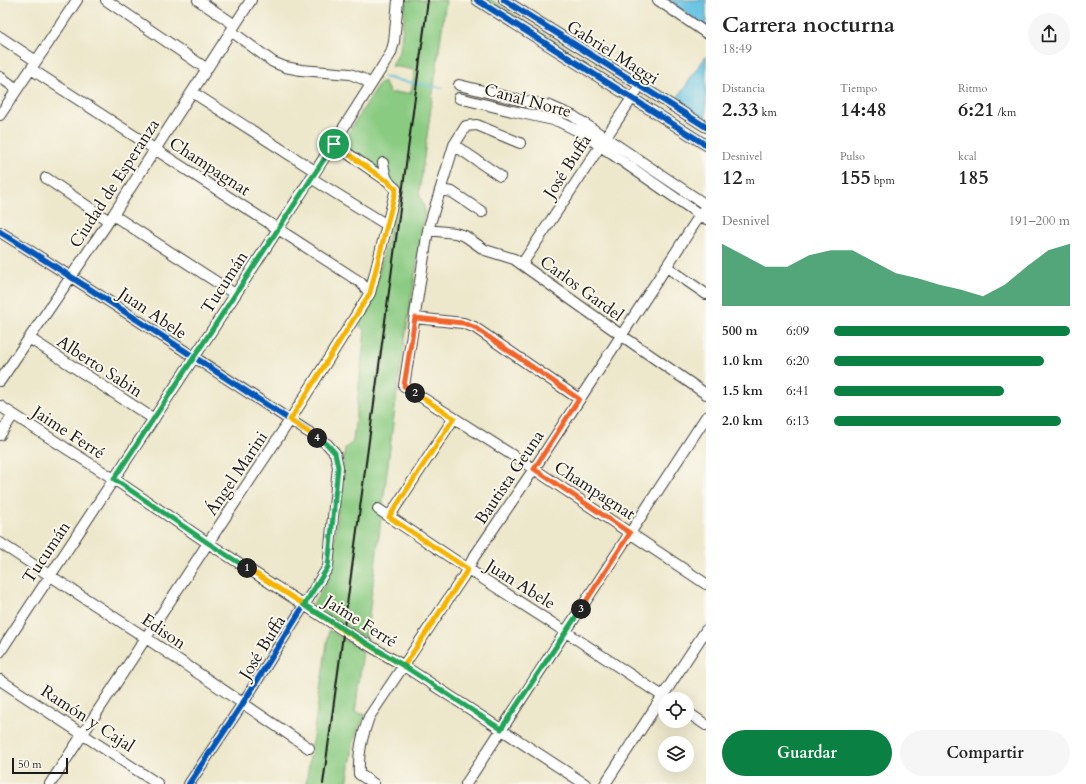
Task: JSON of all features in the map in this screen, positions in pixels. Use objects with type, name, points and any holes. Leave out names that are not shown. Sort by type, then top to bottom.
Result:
[{"type":"street","points":[[0,115],[77,0]]},
{"type":"street","points":[[106,0],[207,69]]},
{"type":"street","points":[[198,0],[273,62],[285,67],[301,70],[350,74],[363,79],[370,85]]},
{"type":"street","name":"Ciudad de Esperanza","points":[[0,381],[111,218],[251,0]]},
{"type":"street","name":"Tucumán","points":[[0,652],[154,420],[334,144],[391,53],[394,42],[398,0]]},
{"type":"street","name":"Gabriel Maggi","points":[[477,0],[706,145]]},
{"type":"street","name":"Gabriel Maggi","points":[[504,0],[706,127]]},
{"type":"street","points":[[658,0],[706,33]]},
{"type":"street","name":"Champagnat","points":[[0,37],[34,65],[155,149],[360,282],[370,293]]},
{"type":"street","points":[[592,73],[601,61]]},
{"type":"street","points":[[0,77],[17,89]]},
{"type":"street","name":"Canal Norte","points":[[459,85],[550,106],[573,116],[706,205]]},
{"type":"street","name":"José Buffa","points":[[522,264],[640,86]]},
{"type":"street","points":[[192,92],[387,225]]},
{"type":"street","name":"Canal Norte","points":[[459,98],[558,121],[580,132],[703,217]]},
{"type":"street","points":[[520,143],[477,125],[466,126],[454,145],[428,230],[415,318],[463,323],[474,327],[579,399]]},
{"type":"street","points":[[334,144],[388,181]]},
{"type":"street","points":[[454,145],[500,176]]},
{"type":"street","name":"Ángel Marini","points":[[50,784],[290,420],[370,293],[396,189],[388,181],[383,163]]},
{"type":"street","points":[[46,178],[235,294]]},
{"type":"street","points":[[440,190],[452,192],[482,212]]},
{"type":"street","name":"Bautista Geuna","points":[[374,784],[359,774],[358,760],[360,745],[369,717],[468,569],[474,557],[534,469],[620,335],[703,217],[706,205]]},
{"type":"street","name":"Carlos Gardel","points":[[428,230],[455,233],[465,236],[485,250],[514,259],[620,335],[706,394]]},
{"type":"street","name":"Juan Abele","points":[[0,232],[72,276],[194,358],[327,444],[335,453],[338,467]]},
{"type":"street","points":[[667,267],[706,294]]},
{"type":"street","name":"Champagnat","points":[[415,318],[404,386],[534,469],[706,584]]},
{"type":"street","name":"Alberto Sabin","points":[[29,338],[154,420]]},
{"type":"street","name":"Jaime Ferré","points":[[0,406],[114,479],[208,543],[304,605],[404,666],[585,784]]},
{"type":"street","points":[[0,435],[13,415]]},
{"type":"street","points":[[466,784],[706,417]]},
{"type":"street","points":[[389,517],[454,418]]},
{"type":"street","name":"José Buffa","points":[[189,784],[243,703],[328,567],[338,467]]},
{"type":"street","name":"Juan Abele","points":[[378,510],[658,692]]},
{"type":"street","name":"Edison","points":[[0,543],[146,638],[309,748]]},
{"type":"street","points":[[668,692],[706,630]]},
{"type":"street","name":"Ramón y Cajal","points":[[0,680],[158,784]]},
{"type":"street","points":[[605,784],[658,707]]},
{"type":"street","points":[[694,717],[706,725]]},
{"type":"green space","points":[[406,0],[446,0],[419,193],[425,210],[397,392],[366,639],[312,606],[330,577],[345,448],[353,442],[365,330],[359,326],[370,308],[400,187],[342,143],[379,84],[384,82],[390,93],[411,93],[415,70],[392,66],[400,50]]},
{"type":"green space","points":[[485,0],[492,0],[589,64],[587,68]]},
{"type":"green space","points":[[329,630],[363,651],[355,712],[366,715],[358,729],[354,741],[347,784],[306,784]]},
{"type":"water","points":[[667,0],[706,0],[706,27]]},
{"type":"water","points":[[706,56],[706,119],[676,100]]},
{"type":"waterway","name":"Canal Norte","points":[[384,77],[443,88]]},
{"type":"railway","points":[[323,784],[428,0]]},
{"type":"cycle path","points":[[477,0],[706,145]]},
{"type":"cycle path","points":[[504,0],[706,127]]},
{"type":"cycle path","points":[[0,232],[327,444],[335,453],[338,467],[328,567],[243,703],[189,784]]},
{"type":"route","points":[[334,144],[114,479],[208,543],[304,605],[404,666],[468,569],[389,517],[454,418],[404,386],[415,318],[463,323],[474,327],[579,399],[534,469],[630,533],[501,729],[404,666],[343,630],[304,605],[328,567],[338,467],[335,453],[327,444],[290,420],[370,293],[396,189],[388,181],[334,144]]}]
